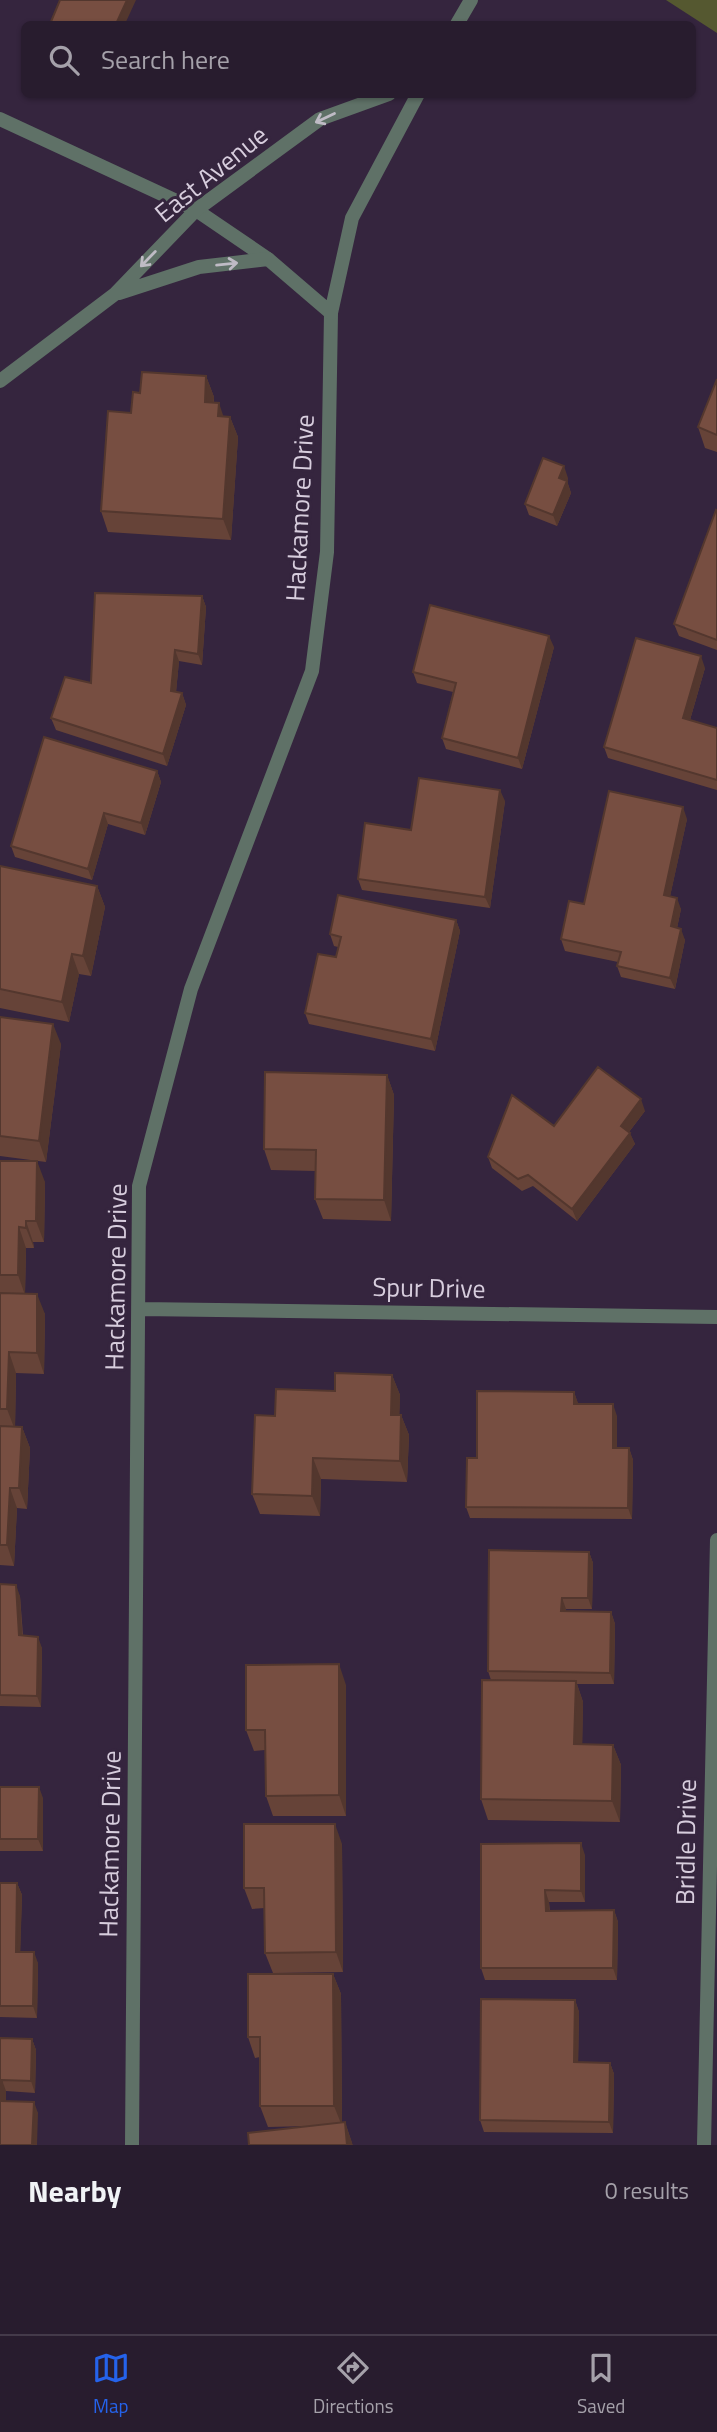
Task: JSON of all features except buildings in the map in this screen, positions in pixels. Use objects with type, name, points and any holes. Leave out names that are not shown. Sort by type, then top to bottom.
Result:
[{"type":"street","points":[[459,21],[471,0]]},
{"type":"street","name":"East Avenue","points":[[0,382],[114,294],[197,210],[320,119],[378,98]]},
{"type":"street","points":[[0,119],[197,210],[268,259],[331,313],[352,218],[416,98]]},
{"type":"street","name":"East Avenue","points":[[114,294],[199,267],[268,259]]},
{"type":"street","name":"Hackamore Drive","points":[[132,2145],[139,1186],[191,989],[312,671],[327,552],[331,313]]},
{"type":"street","name":"Spur Drive","points":[[139,1309],[717,1317]]},
{"type":"street","name":"Bridle Drive","points":[[704,2145],[717,1540]]},
{"type":"green space","points":[[666,0],[717,0],[717,33]]}]
